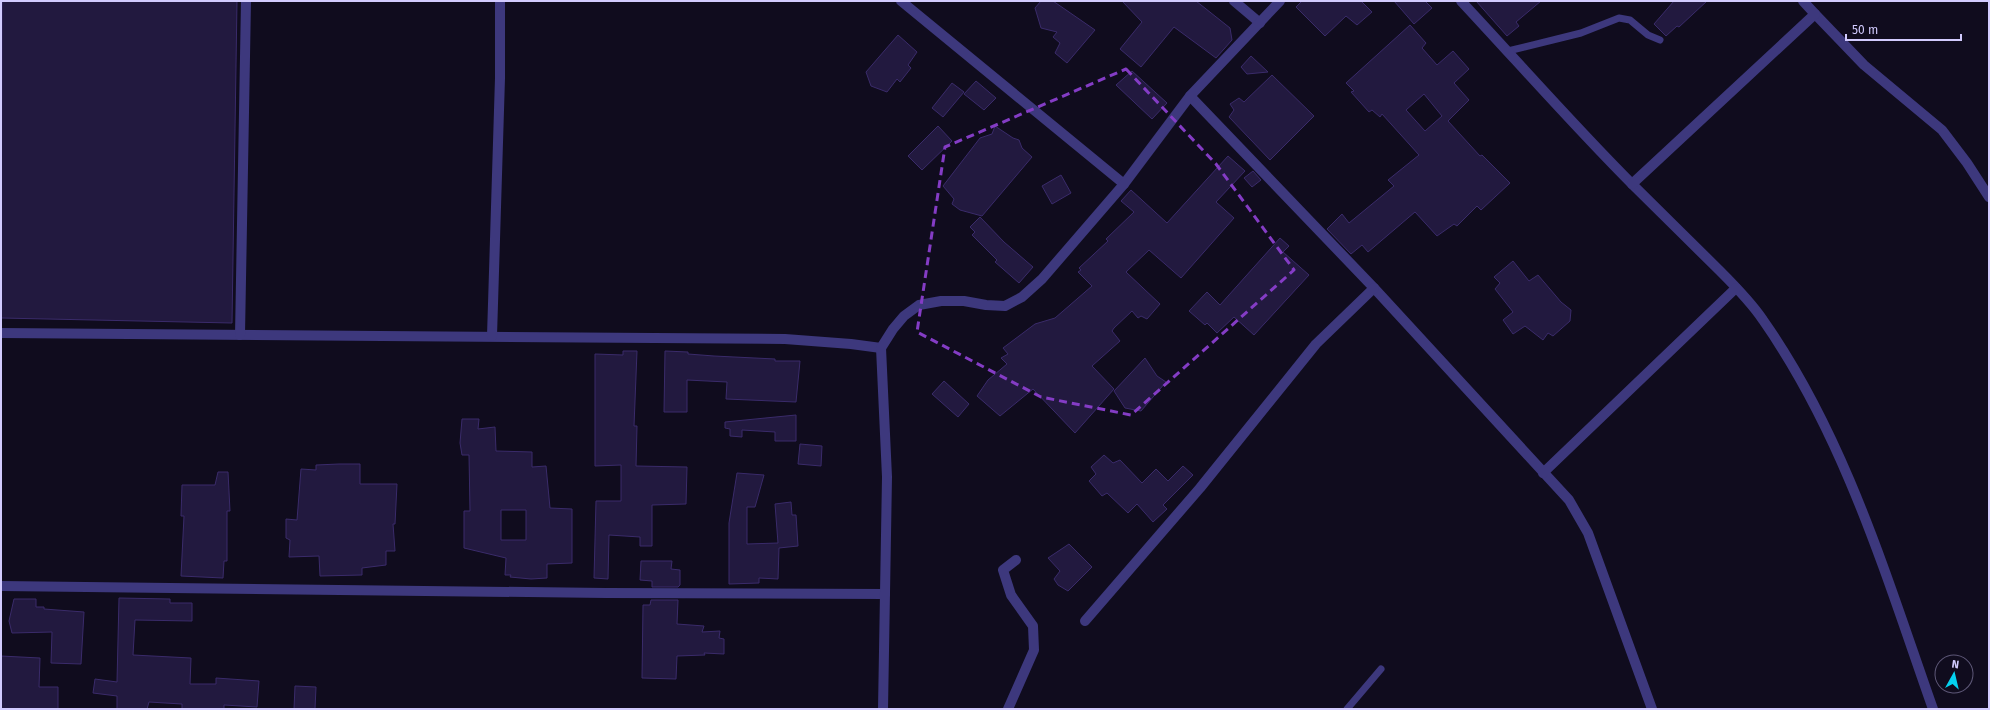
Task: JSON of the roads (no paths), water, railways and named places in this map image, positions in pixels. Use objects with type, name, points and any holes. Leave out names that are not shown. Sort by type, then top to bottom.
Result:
[{"type":"street","points":[[240,335],[246,1]]},
{"type":"street","points":[[492,336],[500,78],[500,1]]},
{"type":"street","points":[[901,1],[1124,184]]},
{"type":"street","points":[[1234,1],[1260,23]]},
{"type":"street","points":[[883,709],[887,476],[880,348],[904,316],[919,305],[941,301],[964,301],[986,306],[1005,306],[1022,297],[1042,279],[1124,184],[1190,96],[1280,1]]},
{"type":"street","points":[[1461,1],[1632,184],[1736,288],[1762,318],[1790,362],[1840,456],[1872,538],[1933,709]]},
{"type":"street","points":[[1803,1],[1864,65],[1942,130],[1967,163],[1989,197]]},
{"type":"street","points":[[1632,184],[1816,14]]},
{"type":"street","points":[[1190,96],[1374,288],[1569,500],[1588,533],[1652,709]]},
{"type":"street","points":[[1085,621],[1200,488],[1316,344],[1374,288]]},
{"type":"street","points":[[1543,473],[1736,288]]},
{"type":"street","points":[[1,333],[785,339],[852,344],[880,348]]},
{"type":"street","points":[[1008,709],[1034,650],[1033,626],[1011,595],[1002,570],[1016,560]]},
{"type":"street","points":[[1,586],[606,593],[885,594]]},
{"type":"lane","points":[[1508,51],[1581,33],[1619,18],[1630,20],[1648,35],[1660,40]]},
{"type":"lane","points":[[1347,709],[1381,669]]}]
